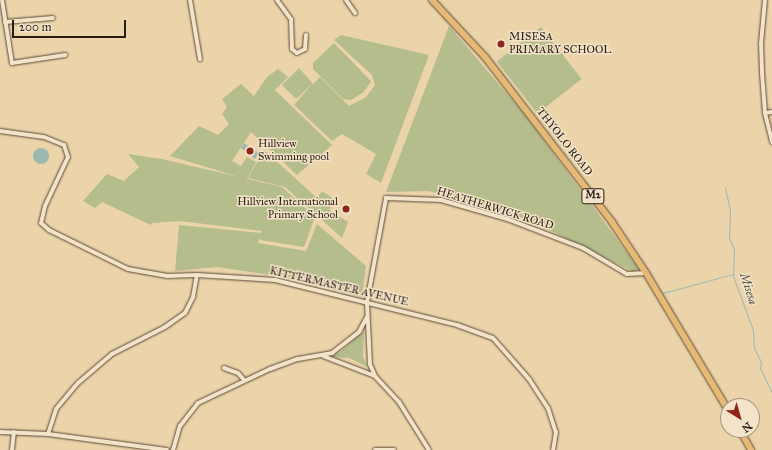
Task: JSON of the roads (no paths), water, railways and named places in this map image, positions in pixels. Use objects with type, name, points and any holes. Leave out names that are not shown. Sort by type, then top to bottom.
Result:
[{"type":"highway","name":"THYOLO ROAD","points":[[432,0],[473,42],[585,185],[646,273],[721,398]]},
{"type":"highway","points":[[744,438],[751,450]]},
{"type":"street","points":[[2,0],[12,63],[65,55]]},
{"type":"street","points":[[190,0],[200,59]]},
{"type":"street","points":[[277,0],[291,19],[292,49],[297,53],[305,49],[306,35]]},
{"type":"street","points":[[346,0],[355,13]]},
{"type":"street","points":[[765,0],[761,43],[765,113],[772,142]]},
{"type":"street","points":[[5,22],[42,17],[53,18]]},
{"type":"street","points":[[765,113],[772,112]]},
{"type":"street","name":"KITTERMASTER AVENUE","points":[[0,131],[58,140],[68,150],[68,156],[41,219],[41,223],[49,230],[128,269],[167,276],[197,275],[275,280],[457,325],[499,343],[529,379],[548,408],[555,428],[553,450]]},
{"type":"street","name":"HEATHERWICK ROAD","points":[[367,302],[386,198],[441,200],[553,235],[583,248],[627,274],[646,273]]},
{"type":"street","points":[[48,434],[56,409],[78,383],[112,354],[165,327],[185,313],[193,297],[197,275]]},
{"type":"street","points":[[367,302],[369,358],[375,376],[399,402],[429,450]]},
{"type":"street","points":[[174,450],[180,426],[187,414],[198,403],[244,380],[298,359],[323,356],[349,342],[359,332],[368,315]]},
{"type":"street","points":[[323,356],[375,376]]},
{"type":"street","points":[[224,368],[238,373],[244,380]]},
{"type":"street","points":[[0,432],[48,434],[167,450]]},
{"type":"street","points":[[12,450],[14,432]]},
{"type":"street","points":[[375,450],[394,450]]},
{"type":"water","name":"Hillview Swimming pool","points":[[244,143],[259,153],[255,159],[241,148]]},
{"type":"water","points":[[41,148],[47,150],[49,156],[47,162],[41,164],[35,162],[33,156],[35,150]]},
{"type":"waterway","name":"Misesa","points":[[725,187],[730,211],[729,239],[734,249],[733,276],[753,330],[754,348],[761,362],[760,368],[772,393]]},
{"type":"waterway","points":[[663,293],[733,274]]},
{"type":"place","name":"MISESA PRIMARY SCHOOL","points":[[501,44]]},
{"type":"place","name":"Hillview Swimming pool","points":[[250,151]]},
{"type":"place","name":"Hillview International Primary School","points":[[346,209]]}]
